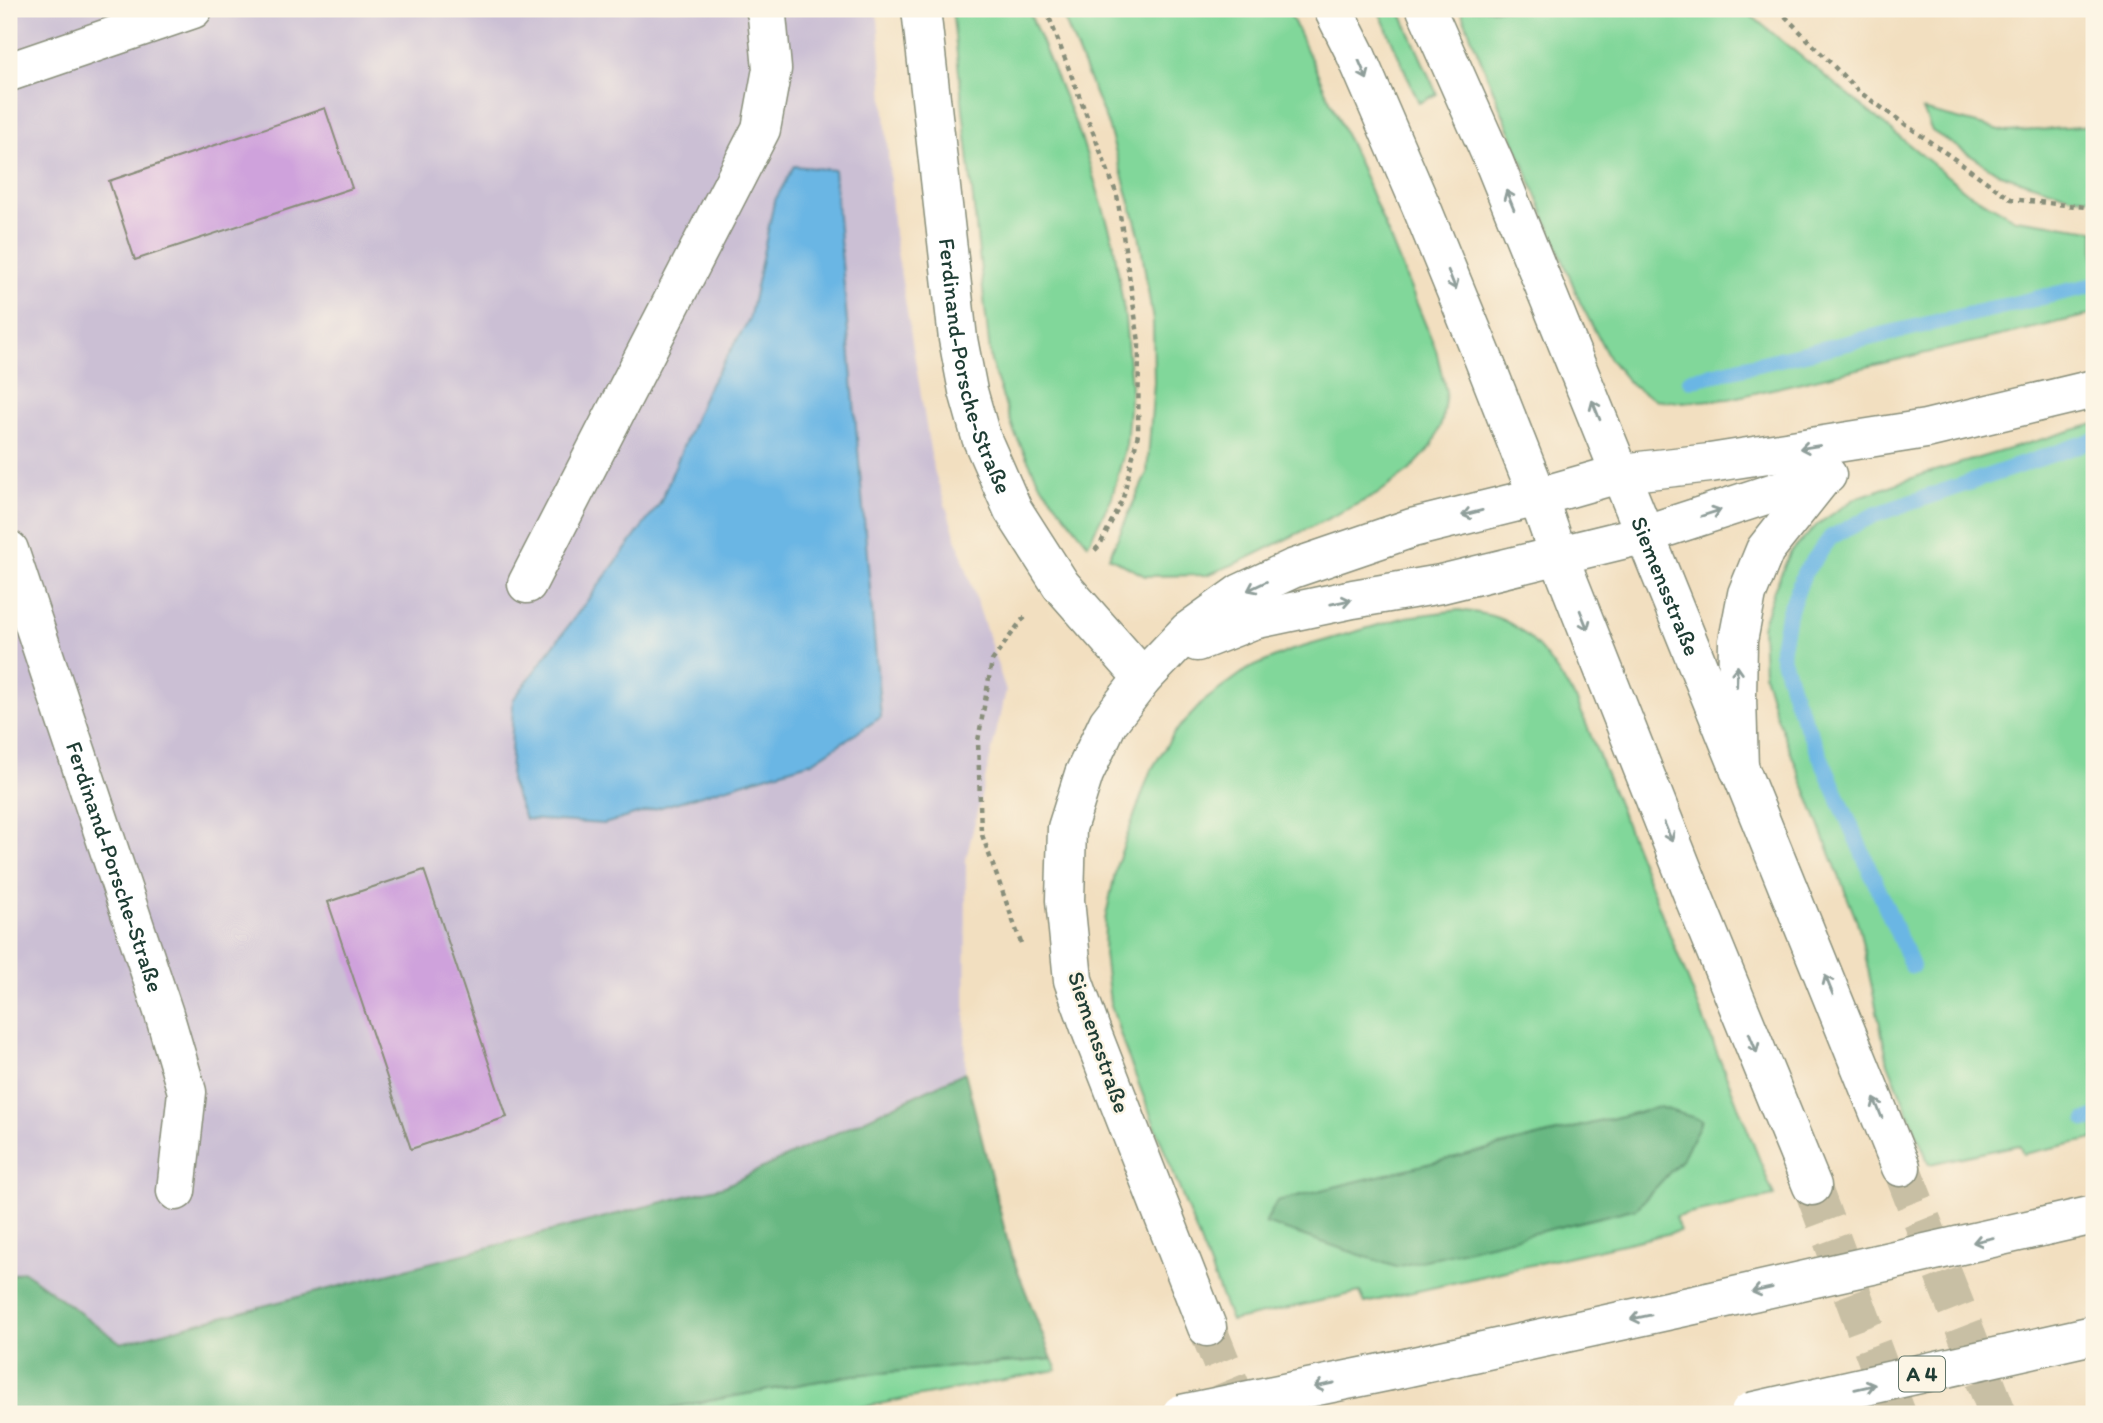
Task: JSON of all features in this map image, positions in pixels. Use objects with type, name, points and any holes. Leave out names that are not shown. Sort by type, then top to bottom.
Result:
[{"type":"main road","points":[[9,72],[193,9]]},
{"type":"main road","points":[[527,584],[761,129],[772,69],[765,9]]},
{"type":"main road","name":"Ferdinand-Porsche-Straße","points":[[922,9],[958,339],[968,391],[981,437],[1013,510],[1061,585],[1143,678]]},
{"type":"main road","points":[[1334,9],[1422,206],[1694,898],[1812,1186]]},
{"type":"main road","name":"Siemensstraße","points":[[1426,9],[1494,162],[1622,473],[1739,769],[1902,1167]]},
{"type":"main road","points":[[1926,429],[2094,389]]},
{"type":"main road","name":"Siemensstraße","points":[[1143,678],[1199,640],[1252,620],[1441,584],[1646,534],[1823,477],[1926,429]]},
{"type":"main road","name":"Siemensstraße","points":[[1207,1327],[1073,980],[1065,900],[1066,828],[1084,774],[1108,723],[1143,678],[1188,631],[1241,593],[1292,569],[1412,528],[1622,473],[1710,463],[1926,429]]},
{"type":"main road","points":[[1739,769],[1738,641],[1747,594],[1765,550],[1823,477]]},
{"type":"main road","name":"Ferdinand-Porsche-Straße","points":[[9,550],[164,1014],[187,1092],[176,1191]]},
{"type":"main road","points":[[1181,1414],[1708,1303],[2094,1215]]},
{"type":"main road","name":"A 4","points":[[1746,1413],[2094,1335]]},
{"type":"path","points":[[1046,9],[1117,195],[1139,342],[1138,434],[1123,498],[1100,545],[1061,585]]},
{"type":"path","points":[[1778,9],[1858,91],[2011,199],[2094,208]]},
{"type":"shaded area","points":[[9,9],[875,9],[894,234],[933,467],[1006,691],[966,859],[965,1072],[725,1186],[121,1343],[23,1271],[9,1276]]},
{"type":"green space","points":[[952,9],[1028,9],[1081,137],[1113,240],[1125,318],[1131,386],[1126,445],[1112,497],[1088,544],[1039,482],[1015,434],[991,362]]},
{"type":"green space","points":[[1060,9],[1288,9],[1361,168],[1436,350],[1446,392],[1442,421],[1432,446],[1410,470],[1376,495],[1242,561],[1207,575],[1145,576],[1109,557],[1147,473],[1154,382],[1153,321],[1139,234],[1108,125]]},
{"type":"green space","points":[[1378,9],[1399,9],[1437,94],[1419,103]]},
{"type":"green space","points":[[1460,9],[1743,9],[1967,192],[2015,219],[2094,230],[2094,314],[1729,399],[1684,402],[1656,400],[1631,385],[1609,358],[1580,302]]},
{"type":"green space","points":[[1923,110],[2008,132],[2094,126],[2094,198],[2074,197],[2000,174],[1932,131]]},
{"type":"green space","points":[[2094,424],[2094,1139],[2023,1154],[2019,1145],[1929,1164],[1888,1063],[1859,927],[1775,712],[1764,674],[1762,627],[1790,553],[1818,524],[1856,498],[1924,474]]},
{"type":"green space","points":[[1459,610],[1488,615],[1507,622],[1531,639],[1542,651],[1577,701],[1774,1196],[1675,1217],[1680,1231],[1365,1303],[1360,1292],[1231,1321],[1125,1049],[1110,1002],[1104,954],[1105,920],[1117,864],[1150,772],[1174,733],[1204,701],[1246,670],[1289,651],[1406,617]],"holes":[[[1659,1107],[1265,1223],[1277,1201]]]},
{"type":"green space","points":[[965,1072],[1010,1251],[1052,1359],[853,1375],[634,1414],[9,1414],[9,1276],[23,1271],[121,1343],[725,1186]]},
{"type":"green space","points":[[1659,1107],[1702,1120],[1682,1159],[1637,1208],[1396,1267],[1265,1223],[1277,1201]]},
{"type":"green space","points":[[1052,1359],[1057,1370],[826,1414],[634,1414],[853,1375]]},
{"type":"water","points":[[794,166],[834,170],[881,717],[812,762],[604,824],[525,819],[510,781],[513,700],[660,503],[706,391],[749,320],[774,202]]},
{"type":"building","points":[[325,108],[352,188],[135,260],[109,181]]},
{"type":"building","points":[[424,870],[507,1117],[411,1149],[328,902]]},
{"type":"waterway","points":[[1690,380],[2094,285]]},
{"type":"waterway","points":[[1912,966],[1795,699],[1781,653],[1788,615],[1804,573],[1831,537],[1874,515],[2094,440]]},
{"type":"waterway","points":[[2086,1120],[2094,1118]]},
{"type":"tunnel","points":[[1901,1167],[1998,1414]]},
{"type":"tunnel","points":[[1812,1186],[1897,1414]]},
{"type":"tunnel","points":[[1207,1327],[1242,1414]]}]
